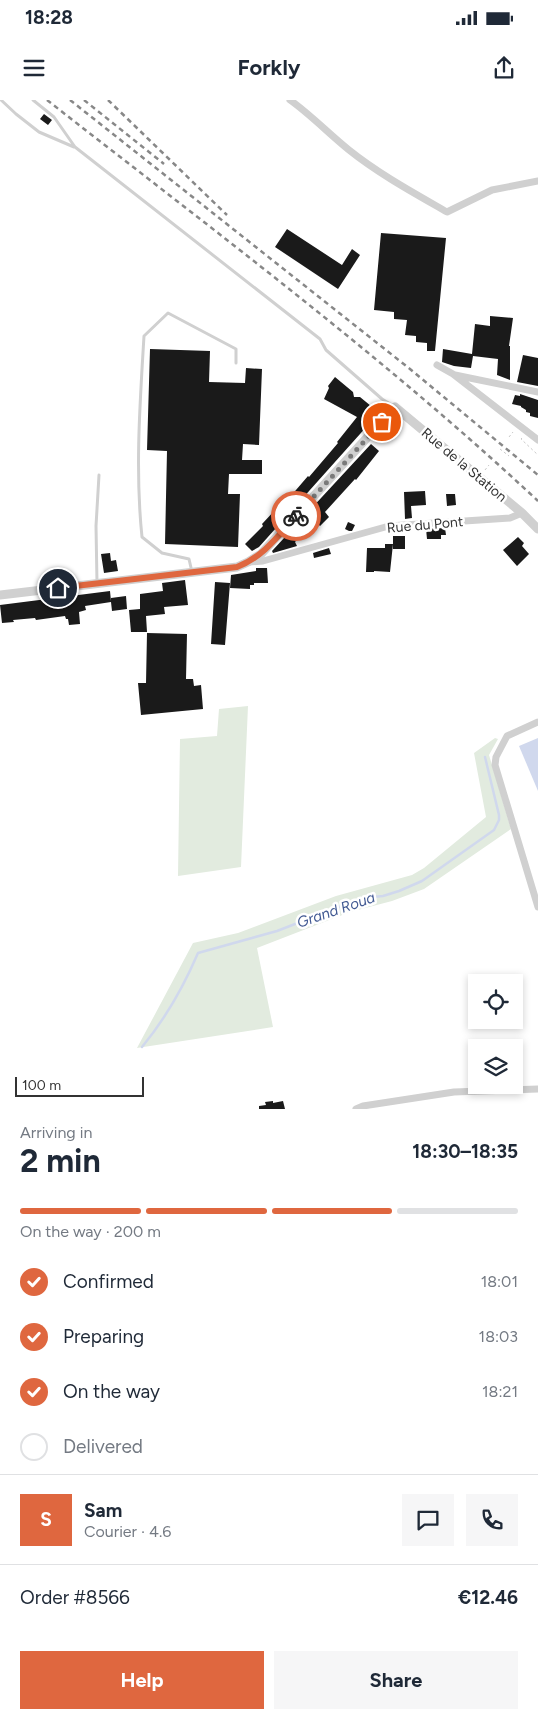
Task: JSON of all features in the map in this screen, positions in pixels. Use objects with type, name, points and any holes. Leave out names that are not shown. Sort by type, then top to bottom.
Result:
[{"type":"street","points":[[290,100],[308,113],[349,150],[402,187],[448,212],[492,190],[538,182]]},
{"type":"street","points":[[437,365],[453,374],[538,440]]},
{"type":"street","points":[[453,374],[538,392]]},
{"type":"street","points":[[0,595],[237,567],[248,562],[261,554],[395,407]]},
{"type":"street","name":"Rue de la Station","points":[[395,407],[522,513]]},
{"type":"street","points":[[522,513],[538,529]]},
{"type":"street","name":"Rue du Pont","points":[[248,562],[263,562],[389,526],[510,518],[522,513]]},
{"type":"street","points":[[538,722],[508,736],[496,757],[495,766],[538,908]]},
{"type":"street","points":[[356,1109],[363,1106],[454,1092],[538,1089]]},
{"type":"lane","points":[[1,100],[39,132],[75,147],[320,338],[326,350],[382,399],[395,407]]},
{"type":"lane","points":[[33,100],[54,117],[75,147]]},
{"type":"lane","points":[[192,572],[189,559],[162,553],[142,537],[139,502],[140,414],[144,336],[168,313],[236,349],[236,362]]},
{"type":"lane","points":[[97,583],[96,526],[98,476]]},
{"type":"path","points":[[518,434],[538,455]]},
{"type":"path","points":[[500,449],[509,456]]},
{"type":"path","points":[[485,470],[489,465]]},
{"type":"shaded area","points":[[248,706],[241,867],[178,876],[180,739],[217,736],[219,709]]},
{"type":"shaded area","points":[[495,738],[498,739],[489,755],[511,829],[424,889],[392,901],[350,912],[257,948],[273,1027],[137,1048],[193,943],[238,933],[336,896],[412,875],[424,868],[486,817],[474,753]]},
{"type":"water","points":[[538,738],[538,791],[519,746]]},
{"type":"building","points":[[44,114],[52,120],[48,125],[40,119]]},
{"type":"building","points":[[287,229],[342,265],[352,249],[360,255],[338,289],[275,247]]},
{"type":"building","points":[[381,233],[446,238],[435,351],[427,351],[427,343],[416,342],[416,336],[405,335],[407,320],[394,319],[394,312],[374,310]]},
{"type":"building","points":[[490,316],[513,318],[509,346],[510,380],[497,375],[498,359],[473,356],[471,368],[442,362],[443,349],[472,354],[475,324],[490,326]]},
{"type":"building","points":[[150,349],[210,351],[209,382],[245,383],[246,368],[262,369],[259,445],[243,444],[242,460],[262,460],[262,474],[229,474],[228,494],[240,494],[238,547],[165,544],[167,451],[147,450]]},
{"type":"building","points":[[523,355],[538,358],[538,386],[517,382]]},
{"type":"building","points":[[335,377],[353,392],[354,397],[360,397],[377,411],[377,415],[259,547],[252,551],[245,544],[263,526],[262,524],[276,509],[278,511],[309,477],[357,417],[324,399],[329,388],[328,386]]},
{"type":"building","points":[[520,394],[538,400],[538,418],[530,416],[530,413],[526,412],[521,406],[512,404],[515,395],[520,396]]},
{"type":"building","points":[[371,444],[379,451],[356,480],[325,512],[329,517],[320,526],[316,522],[304,532],[295,542],[297,546],[273,553],[272,551]]},
{"type":"building","points":[[425,491],[426,505],[411,506],[412,518],[405,519],[404,492]]},
{"type":"building","points":[[446,494],[455,494],[456,505],[447,506]]},
{"type":"building","points":[[348,522],[355,525],[352,531],[345,529]]},
{"type":"building","points":[[445,528],[446,535],[441,535],[441,539],[427,539],[426,529]]},
{"type":"building","points":[[393,536],[405,536],[405,549],[393,549]]},
{"type":"building","points":[[518,537],[524,543],[522,546],[529,554],[517,566],[503,550]]},
{"type":"building","points":[[385,544],[393,544],[390,572],[366,572],[367,548],[385,548]]},
{"type":"building","points":[[329,548],[331,554],[314,558],[313,553]]},
{"type":"building","points":[[110,553],[111,561],[116,560],[118,571],[104,573],[101,554]]},
{"type":"building","points":[[256,568],[267,568],[268,583],[254,583],[254,585],[250,585],[250,589],[230,588],[231,575],[256,571]]},
{"type":"building","points":[[185,580],[188,605],[164,607],[165,614],[146,616],[147,632],[131,632],[129,610],[140,609],[140,594],[163,591],[162,583]]},
{"type":"building","points":[[215,582],[230,583],[225,645],[211,644]]},
{"type":"building","points":[[110,591],[111,601],[111,598],[126,596],[127,609],[112,611],[111,602],[85,606],[86,610],[79,612],[80,624],[69,625],[68,619],[65,616],[36,620],[35,618],[13,620],[14,622],[2,623],[0,605]]},
{"type":"building","points":[[147,633],[187,634],[186,679],[193,679],[194,686],[201,685],[203,709],[141,715],[138,683],[146,683]]},
{"type":"building","points":[[273,1101],[273,1103],[283,1101],[285,1109],[259,1109],[259,1106],[266,1105],[265,1102]]},
{"type":"waterway","name":"Grand Roua","points":[[142,1047],[159,1025],[173,1002],[198,953],[277,931],[362,898],[383,896],[399,891],[422,881],[494,830],[499,820],[499,815],[485,757]]},
{"type":"railway","points":[[47,100],[359,345],[420,396],[538,501]]},
{"type":"railway","points":[[70,100],[410,369],[538,475]]},
{"type":"railway","points":[[84,100],[164,164]]},
{"type":"railway","points":[[108,100],[227,215]]},
{"type":"way so far","points":[[296,516],[382,422]]},
{"type":"route","points":[[58,588],[237,567],[261,554],[296,516]]}]
